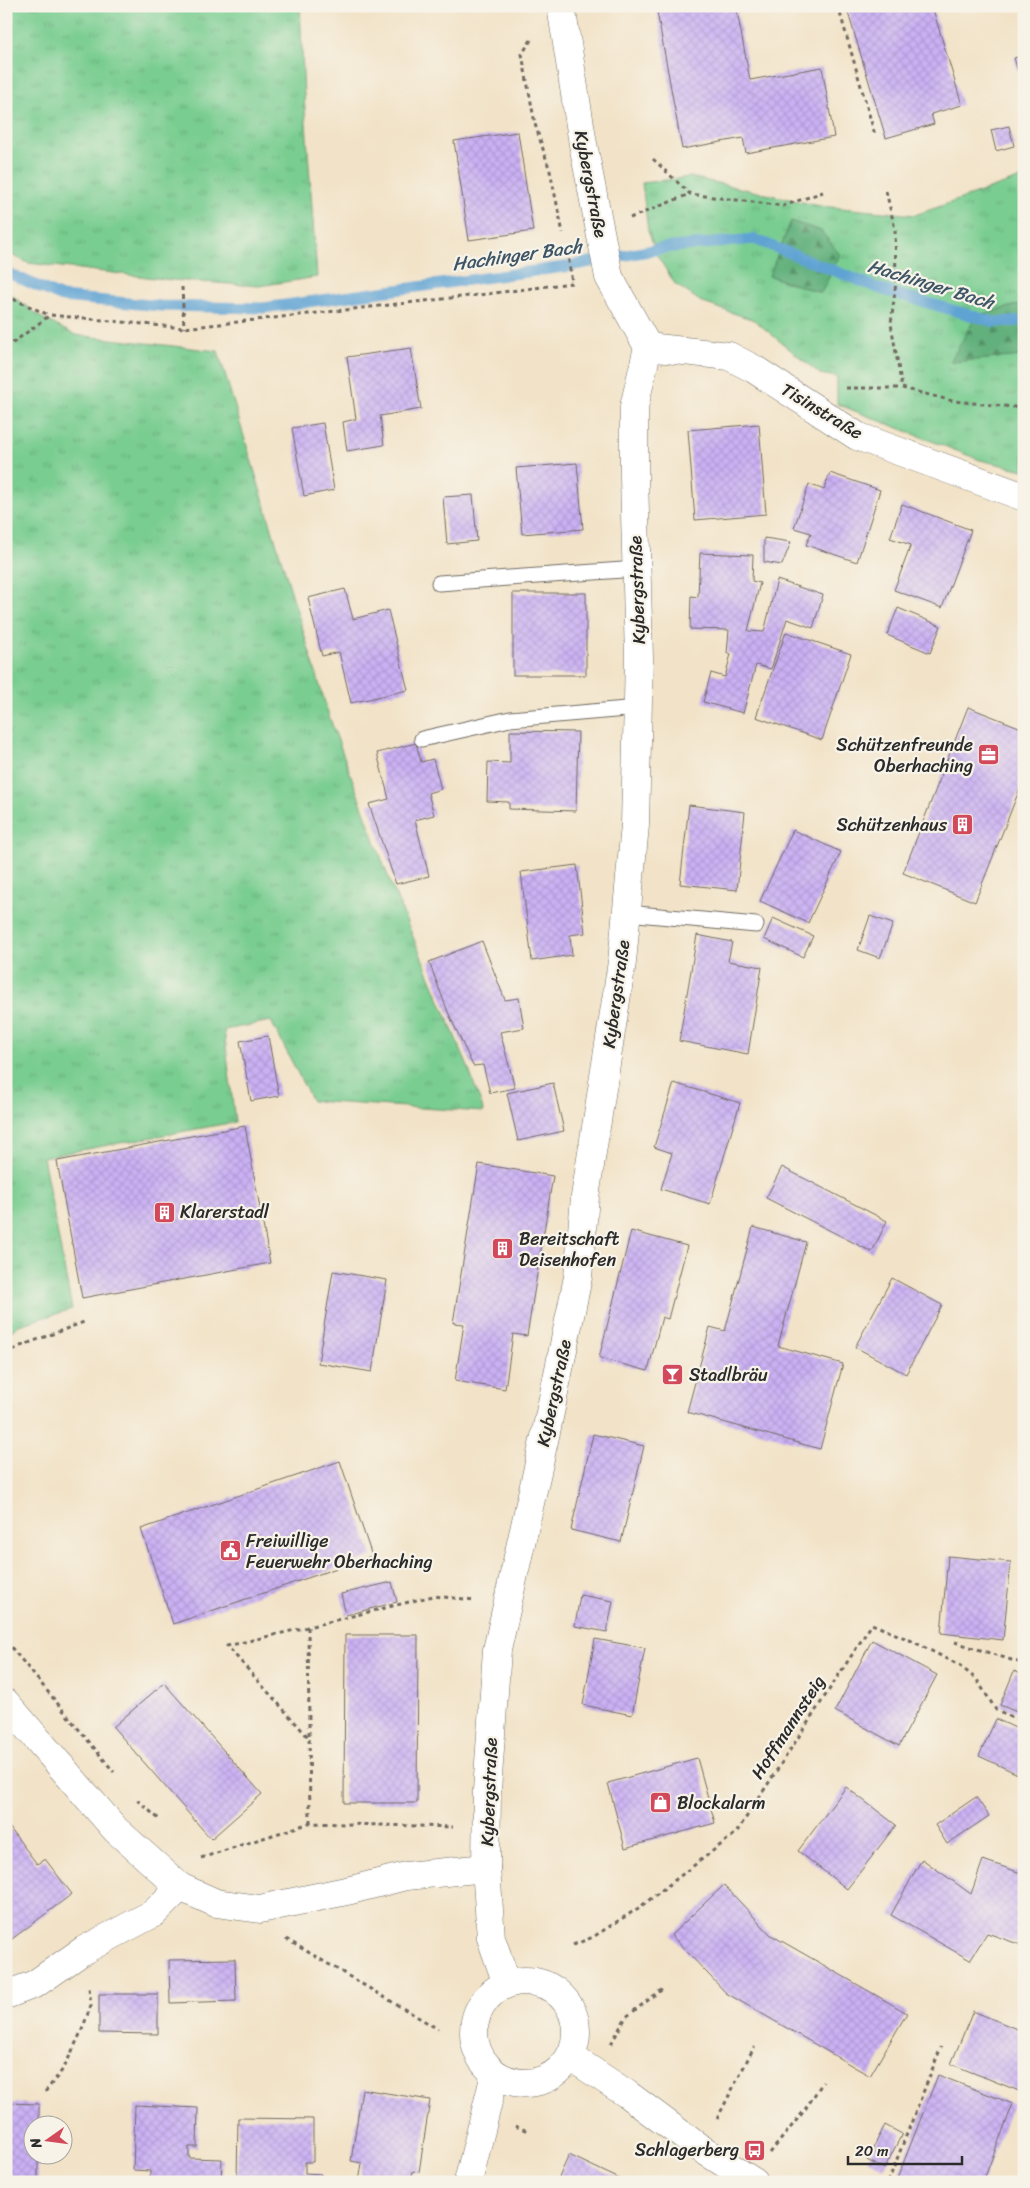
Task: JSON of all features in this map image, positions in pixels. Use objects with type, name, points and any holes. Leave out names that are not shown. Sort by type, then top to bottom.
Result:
[{"type":"street","name":"Kybergstraße","points":[[508,1984],[491,1938],[486,1868],[487,1791],[497,1650],[546,1432],[578,1277],[585,1197],[622,962],[635,825],[638,708],[639,658],[634,407],[648,347],[609,277],[583,144],[561,6]]},
{"type":"street","name":"Tisinstraße","points":[[648,347],[729,356],[754,369],[857,436],[1024,497]]},
{"type":"street","points":[[6,1702],[116,1830],[180,1887],[216,1903],[260,1909],[351,1890],[406,1876],[486,1868]]},
{"type":"street","points":[[6,1995],[35,1984],[84,1950],[154,1913],[180,1887]]},
{"type":"street","points":[[528,1980],[548,1986],[564,1998],[575,2016],[577,2037],[571,2057],[560,2070],[545,2080],[528,2084],[511,2081],[495,2074],[484,2063],[477,2050],[474,2034],[476,2018],[482,2004],[494,1992],[508,1984],[528,1980]]},
{"type":"street","points":[[571,2057],[627,2094],[697,2146],[753,2181]]},
{"type":"street","points":[[468,2182],[495,2074]]},
{"type":"lane","points":[[439,583],[637,569]]},
{"type":"lane","points":[[422,739],[510,719],[638,708]]},
{"type":"lane","points":[[627,913],[756,925]]},
{"type":"path","points":[[838,6],[875,135]]},
{"type":"path","points":[[532,39],[522,54],[535,124],[550,172],[565,242]]},
{"type":"path","points":[[653,159],[690,194],[783,206],[823,192]]},
{"type":"path","points":[[886,191],[895,229],[896,282],[890,324],[902,388]]},
{"type":"path","points":[[604,249],[690,194]]},
{"type":"path","points":[[6,296],[50,315],[184,328],[572,283],[567,251]]},
{"type":"path","points":[[182,287],[184,328]]},
{"type":"path","points":[[6,348],[50,315]]},
{"type":"path","points":[[839,388],[902,388],[953,401],[1024,408]]},
{"type":"path","points":[[6,1354],[18,1347],[84,1322]]},
{"type":"path","points":[[309,1738],[227,1646],[433,1596],[507,1603]]},
{"type":"path","name":"Hoffmannsteig","points":[[573,1945],[594,1937],[640,1907],[736,1833],[872,1624],[912,1641],[959,1665],[977,1680],[996,1710],[1024,1722]]},
{"type":"path","points":[[308,1627],[310,1823]]},
{"type":"path","points":[[6,1641],[116,1775]]},
{"type":"path","points":[[955,1642],[1024,1664]]},
{"type":"path","points":[[135,1797],[161,1822]]},
{"type":"path","points":[[180,1887],[201,1858],[310,1823],[487,1828]]},
{"type":"path","points":[[195,1852],[201,1858]]},
{"type":"path","points":[[260,1909],[270,1930],[438,2029]]},
{"type":"path","points":[[45,2092],[64,2068],[92,2005],[84,1950]]},
{"type":"path","points":[[626,2017],[664,1988]]},
{"type":"path","points":[[718,2119],[754,2047]]},
{"type":"path","points":[[888,2182],[941,2047]]},
{"type":"path","points":[[753,2181],[823,2082]]},
{"type":"green space","points":[[6,6],[300,6],[304,96],[317,277],[259,286],[172,280],[28,263],[6,252]]},
{"type":"green space","points":[[690,177],[820,206],[915,215],[1024,177],[1024,470],[980,460],[837,404],[837,377],[820,374],[754,320],[703,303],[675,284],[658,257],[648,231],[642,183]]},
{"type":"green space","points":[[791,221],[821,231],[840,255],[821,293],[769,276]]},
{"type":"green space","points":[[6,291],[42,318],[75,335],[218,351],[329,716],[392,887],[468,1067],[484,1112],[312,1101],[271,1021],[224,1030],[235,1122],[43,1157],[72,1309],[19,1325],[6,1335]]},
{"type":"green space","points":[[1024,303],[1024,356],[950,362],[976,316]]},
{"type":"building","points":[[656,6],[736,6],[750,80],[822,67],[834,137],[746,153],[743,138],[682,149]]},
{"type":"building","points":[[846,6],[932,6],[962,105],[931,114],[934,124],[886,138]]},
{"type":"building","points":[[1024,55],[1024,86],[1023,87],[1014,58]]},
{"type":"building","points":[[1009,126],[1014,146],[996,151],[991,130]]},
{"type":"building","points":[[518,132],[533,231],[469,240],[454,141]]},
{"type":"building","points":[[411,348],[421,409],[380,416],[384,445],[347,451],[343,422],[356,419],[347,357]]},
{"type":"building","points":[[323,423],[334,490],[304,496],[292,428]]},
{"type":"building","points":[[759,424],[766,514],[695,520],[688,430]]},
{"type":"building","points":[[577,463],[583,529],[522,534],[516,468]]},
{"type":"building","points":[[830,473],[880,490],[857,562],[806,545],[811,533],[794,528],[809,484],[824,490]]},
{"type":"building","points":[[473,495],[477,541],[447,544],[443,497]]},
{"type":"building","points":[[902,504],[971,530],[942,608],[894,590],[911,545],[890,538]]},
{"type":"building","points":[[764,538],[791,542],[782,565],[764,562]]},
{"type":"building","points":[[700,553],[753,555],[752,581],[760,583],[748,631],[764,632],[777,580],[823,595],[813,628],[787,619],[771,669],[756,665],[743,713],[703,702],[711,673],[725,677],[731,654],[727,653],[729,630],[690,629],[691,596],[698,597]]},
{"type":"building","points":[[345,589],[353,619],[388,610],[408,690],[351,703],[339,652],[322,656],[308,598]]},
{"type":"building","points":[[513,593],[586,593],[586,675],[513,675]]},
{"type":"building","points":[[898,608],[941,626],[930,653],[887,635]]},
{"type":"building","points":[[786,632],[851,654],[822,740],[756,717]]},
{"type":"building","name":"Schützenhaus","points":[[968,707],[1024,729],[1024,778],[975,902],[903,873]]},
{"type":"building","points":[[510,731],[578,732],[576,811],[509,809],[509,802],[487,801],[488,762],[510,763]]},
{"type":"building","points":[[416,743],[421,762],[433,759],[441,789],[428,793],[434,815],[415,820],[429,876],[396,884],[369,804],[389,799],[377,753]]},
{"type":"building","points":[[689,805],[745,812],[737,890],[680,884]]},
{"type":"building","points":[[793,830],[841,852],[808,923],[760,901]]},
{"type":"building","points":[[577,865],[585,933],[570,935],[572,955],[532,961],[521,872]]},
{"type":"building","points":[[870,916],[893,924],[880,958],[858,950]]},
{"type":"building","points":[[773,918],[813,936],[803,957],[764,939]]},
{"type":"building","points":[[697,935],[732,942],[728,961],[762,967],[748,1054],[679,1041]]},
{"type":"building","points":[[482,941],[505,1000],[519,998],[524,1028],[500,1032],[515,1088],[490,1093],[483,1065],[473,1066],[448,1012],[429,962]]},
{"type":"building","points":[[268,1036],[279,1096],[251,1101],[240,1041]]},
{"type":"building","points":[[553,1083],[564,1131],[518,1141],[507,1093]]},
{"type":"building","points":[[674,1083],[740,1103],[710,1204],[661,1189],[672,1153],[654,1147]]},
{"type":"building","name":"Klarerstadl","points":[[245,1126],[270,1263],[82,1298],[57,1161]]},
{"type":"building","name":"Bereitschaft Deisenhofen","points":[[479,1164],[553,1176],[527,1336],[513,1334],[505,1389],[455,1381],[464,1324],[453,1323]]},
{"type":"building","points":[[782,1167],[887,1221],[872,1252],[766,1198]]},
{"type":"building","points":[[753,1227],[806,1242],[778,1346],[843,1364],[820,1449],[687,1412],[710,1327],[725,1331]]},
{"type":"building","points":[[631,1231],[687,1246],[668,1319],[662,1317],[648,1371],[599,1358]]},
{"type":"building","points":[[333,1271],[387,1280],[372,1372],[318,1363]]},
{"type":"building","points":[[892,1278],[942,1305],[906,1374],[855,1347]]},
{"type":"building","points":[[593,1434],[644,1446],[621,1542],[571,1530]]},
{"type":"building","name":"Freiwillige Feuerwehr Oberhaching","points":[[340,1461],[372,1556],[173,1624],[141,1529]]},
{"type":"building","points":[[948,1556],[1011,1562],[1003,1640],[941,1633]]},
{"type":"building","points":[[392,1582],[397,1602],[346,1615],[341,1594]]},
{"type":"building","points":[[580,1595],[613,1601],[607,1632],[575,1626]]},
{"type":"building","points":[[345,1635],[418,1635],[417,1803],[344,1803]]},
{"type":"building","points":[[595,1639],[645,1648],[632,1715],[583,1705]]},
{"type":"building","points":[[872,1640],[937,1675],[899,1746],[835,1711]]},
{"type":"building","points":[[1014,1671],[1024,1675],[1024,1715],[1000,1705]]},
{"type":"building","points":[[164,1683],[262,1794],[211,1839],[113,1727]]},
{"type":"building","points":[[996,1719],[1024,1732],[1024,1777],[979,1756]]},
{"type":"building","name":"Blockalarm","points":[[697,1758],[715,1823],[625,1848],[608,1783]]},
{"type":"building","points":[[846,1787],[896,1825],[847,1889],[798,1851]]},
{"type":"building","points":[[976,1797],[989,1816],[947,1844],[935,1825]]},
{"type":"building","points":[[6,1823],[37,1864],[45,1859],[72,1894],[8,1942],[6,1940]]},
{"type":"building","points":[[922,1859],[971,1894],[983,1860],[1024,1874],[1024,1946],[987,1933],[970,1960],[891,1915]]},
{"type":"building","points":[[724,1885],[771,1935],[907,2013],[870,2076],[726,1993],[671,1935]]},
{"type":"building","points":[[235,1959],[236,2001],[170,2003],[169,1960]]},
{"type":"building","points":[[99,1994],[158,1994],[158,2034],[99,2033]]},
{"type":"building","points":[[973,2011],[1024,2032],[1024,2093],[951,2064]]},
{"type":"building","points":[[938,2075],[1013,2104],[983,2182],[904,2182],[897,2179]]},
{"type":"building","points":[[362,2089],[430,2100],[419,2172],[413,2171],[411,2182],[359,2182],[362,2163],[351,2161]]},
{"type":"building","points":[[6,2103],[39,2104],[39,2116],[22,2116],[22,2166],[38,2166],[38,2182],[6,2182]]},
{"type":"building","points":[[135,2105],[198,2108],[197,2147],[189,2147],[189,2158],[222,2159],[221,2182],[150,2182],[150,2171],[133,2170]]},
{"type":"building","points":[[238,2118],[313,2119],[313,2162],[305,2162],[305,2173],[321,2174],[321,2182],[237,2182]]},
{"type":"building","points":[[885,2125],[902,2134],[884,2169],[867,2160]]},
{"type":"building","points":[[569,2155],[626,2182],[557,2182]]},
{"type":"waterway","name":"Hachinger Bach","points":[[6,272],[62,297],[161,306],[263,308],[564,267],[664,248],[754,239],[883,290],[994,322],[1024,321]]},
{"type":"place","name":"Schützenfreunde Oberhaching","points":[[989,755]]},
{"type":"place","name":"Schützenhaus","points":[[963,825]]},
{"type":"place","name":"Klarerstadl","points":[[164,1212]]},
{"type":"place","name":"Bereitschaft Deisenhofen","points":[[503,1249]]},
{"type":"place","name":"Stadlbräu","points":[[673,1375]]},
{"type":"place","name":"Freiwillige Feuerwehr Oberhaching","points":[[230,1551]]},
{"type":"place","name":"Blockalarm","points":[[661,1803]]},
{"type":"place","name":"Schlagerberg","points":[[755,2150]]}]
